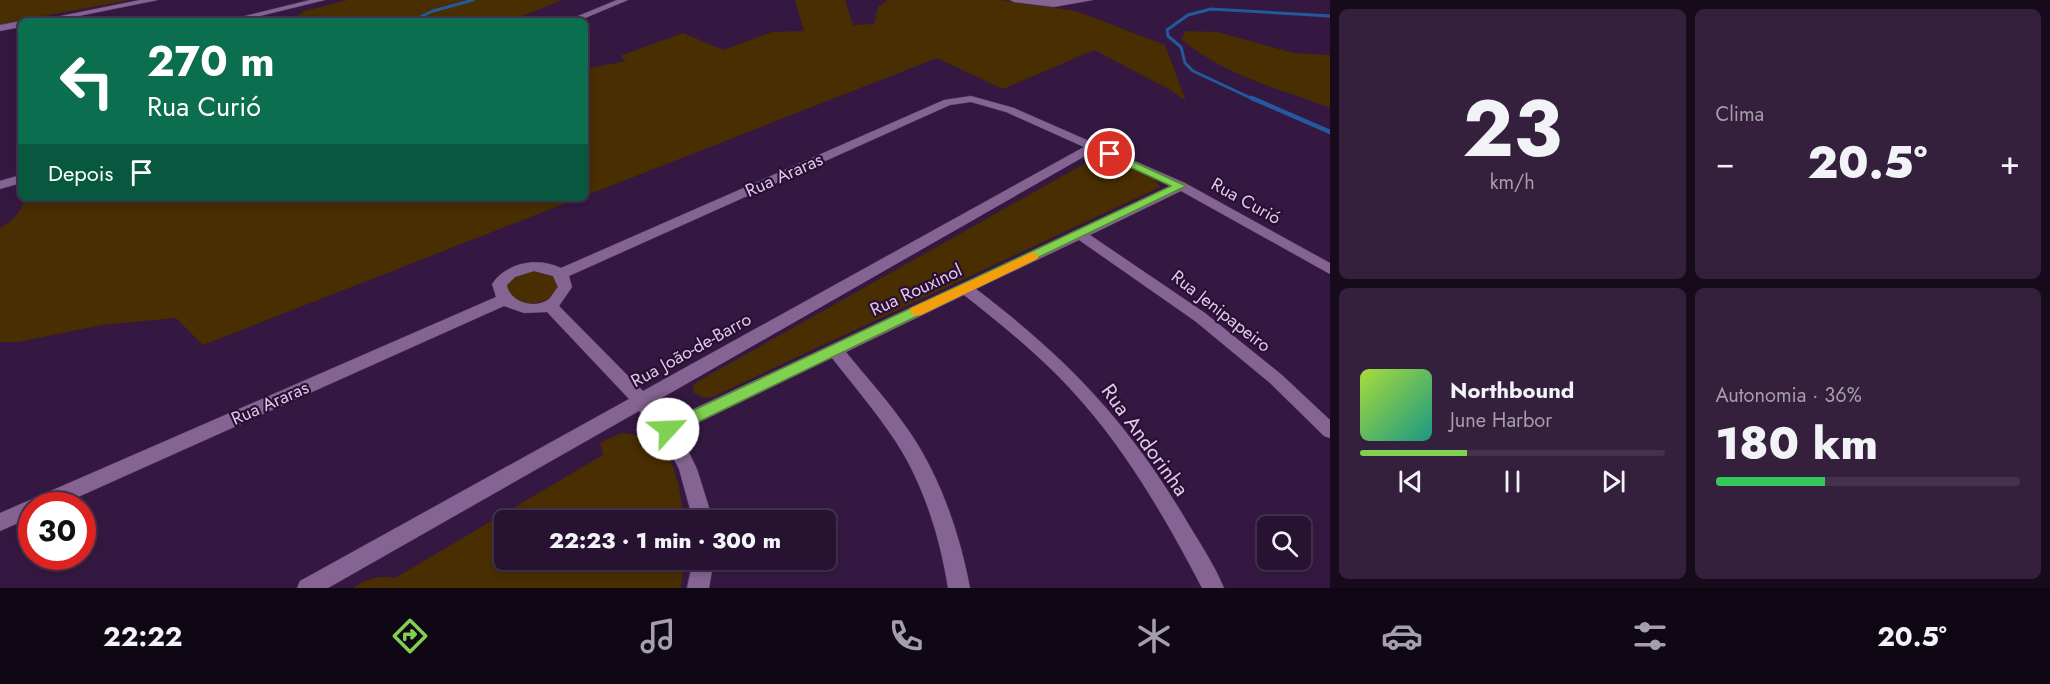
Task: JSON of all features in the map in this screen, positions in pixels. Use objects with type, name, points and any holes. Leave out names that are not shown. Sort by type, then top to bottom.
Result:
[{"type":"street","points":[[56,18],[154,0]]},
{"type":"street","points":[[242,18],[321,0]]},
{"type":"street","points":[[578,18],[624,0]]},
{"type":"street","points":[[1014,0],[1054,4],[1089,0]]},
{"type":"street","points":[[100,10],[104,18]]},
{"type":"street","points":[[0,28],[18,25]]},
{"type":"street","name":"Rua Araras","points":[[561,274],[948,102],[971,99],[1010,110]]},
{"type":"street","name":"Rua Curió","points":[[1010,110],[1181,186],[1330,269]]},
{"type":"street","name":"Rua João-de-Barro","points":[[308,588],[1093,147]]},
{"type":"street","points":[[0,185],[18,180]]},
{"type":"street","name":"Rua Rouxinol","points":[[668,429],[1181,186]]},
{"type":"street","name":"Rua Jenipapeiro","points":[[1080,234],[1200,317],[1276,379],[1330,431]]},
{"type":"street","points":[[533,266],[554,269],[561,274],[566,287],[563,293],[549,305],[528,309],[509,304],[503,300],[500,293],[500,285],[512,272],[533,266]]},
{"type":"street","name":"Rua Andorinha","points":[[965,288],[1014,325],[1103,414],[1159,495],[1213,588]]},
{"type":"street","name":"Rua Araras","points":[[68,492],[503,300]]},
{"type":"street","points":[[549,305],[668,429],[688,469],[700,510]]},
{"type":"street","points":[[835,350],[904,439],[920,469],[940,519],[959,588]]},
{"type":"street","points":[[0,522],[18,514]]},
{"type":"street","points":[[698,588],[702,570]]},
{"type":"shaded area","points":[[0,0],[130,0],[32,18],[18,18],[18,21],[0,24]]},
{"type":"shaded area","points":[[348,0],[562,0],[523,16],[510,18],[293,18],[305,11]]},
{"type":"shaded area","points":[[795,0],[845,0],[853,25],[874,24],[878,7],[888,0],[1000,0],[1076,11],[1165,45],[1186,101],[1169,89],[1094,50],[1003,89],[937,58],[588,195],[588,68],[626,61],[620,56],[683,33],[723,50],[772,32],[804,31]]},
{"type":"shaded area","points":[[1186,31],[1217,32],[1294,53],[1330,55],[1330,108],[1252,80],[1216,63],[1181,39]]},
{"type":"shaded area","points":[[1098,156],[1106,157],[1154,179],[1160,187],[712,397],[704,398],[694,393],[693,387],[697,382]]},
{"type":"shaded area","points":[[24,201],[571,201],[203,345],[176,318],[102,325],[18,342],[0,342],[0,228],[16,216]]},
{"type":"shaded area","points":[[533,270],[555,277],[559,286],[552,297],[531,303],[520,302],[509,297],[507,286],[509,282],[518,275]]},
{"type":"shaded area","points":[[621,433],[639,436],[653,442],[663,450],[676,474],[683,510],[510,510],[603,455],[600,443]]},
{"type":"shaded area","points":[[494,519],[494,570],[683,570],[681,588],[353,588],[373,578],[395,578]]},
{"type":"waterway","points":[[418,18],[433,11],[473,0]]},
{"type":"waterway","points":[[1255,100],[1193,71],[1185,63],[1181,47],[1168,36],[1167,30],[1188,15],[1211,9],[1330,16]]},
{"type":"waterway","points":[[1252,98],[1330,132]]},
{"type":"slow traffic","points":[[916,311],[1033,256]]},
{"type":"route","points":[[668,429],[1181,186],[1110,154]]}]
